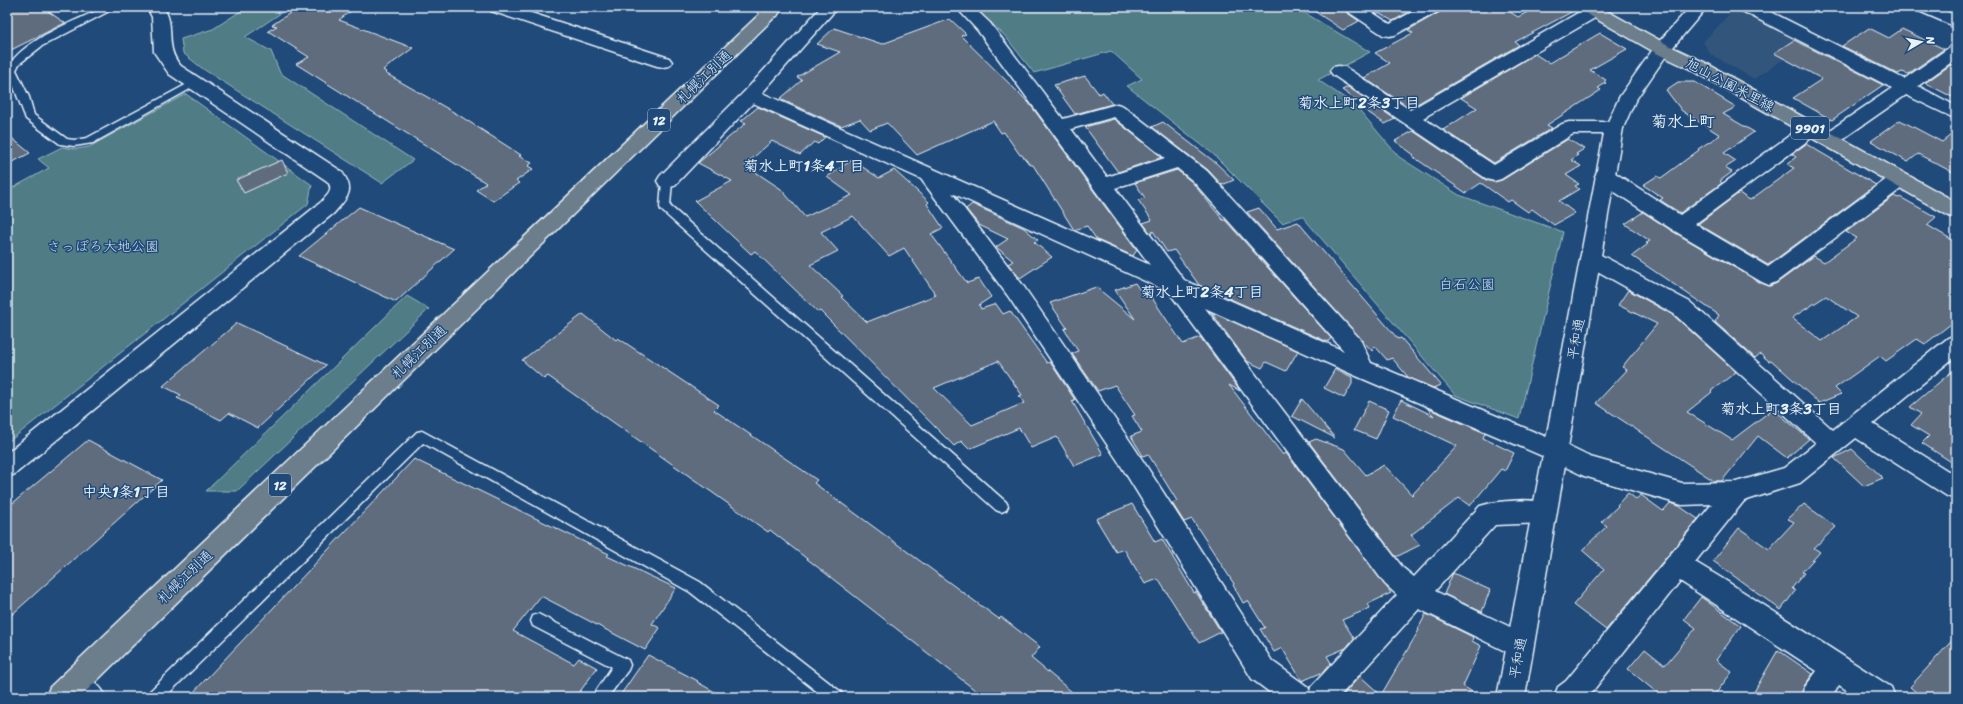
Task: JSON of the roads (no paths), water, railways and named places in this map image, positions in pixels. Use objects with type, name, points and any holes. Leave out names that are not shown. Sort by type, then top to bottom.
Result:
[{"type":"main road","name":"札幌江別通","points":[[75,693],[770,9]]},
{"type":"main road","name":"旭山公園米里線","points":[[1591,9],[1662,49],[1698,66],[1956,211]]},
{"type":"street","points":[[7,467],[327,208],[341,190],[340,183],[334,176],[175,70],[168,62],[161,43],[161,20],[155,7]]},
{"type":"street","points":[[497,7],[662,62]]},
{"type":"street","points":[[667,180],[751,95],[830,7]]},
{"type":"street","points":[[964,7],[984,27],[1059,126],[1394,576],[1416,595],[1520,645]]},
{"type":"street","points":[[1353,7],[1389,30],[1433,7]]},
{"type":"street","name":"平和通","points":[[1511,697],[1614,128],[1626,100],[1662,49],[1699,7]]},
{"type":"street","points":[[1748,7],[1956,113]]},
{"type":"street","points":[[1925,7],[1956,22]]},
{"type":"street","points":[[1410,118],[1591,9]]},
{"type":"street","points":[[1830,140],[1956,51]]},
{"type":"street","points":[[1340,71],[1494,174],[1569,128],[1614,128]]},
{"type":"street","points":[[751,95],[1362,370],[1555,451],[1584,466],[1682,494],[1736,493],[1792,476],[1956,344]]},
{"type":"street","points":[[1059,126],[1117,110],[1200,176],[1352,345],[1362,370]]},
{"type":"street","points":[[1680,225],[1811,129]]},
{"type":"street","points":[[1103,185],[1180,160]]},
{"type":"street","points":[[925,172],[1020,296],[1126,454],[1262,670],[1298,697]]},
{"type":"street","points":[[1605,176],[1680,225],[1769,277],[1899,180]]},
{"type":"street","points":[[1590,258],[1682,308],[1833,444]]},
{"type":"street","points":[[1855,425],[1956,489]]},
{"type":"street","points":[[1568,697],[1576,690],[1736,493]]},
{"type":"street","points":[[1321,697],[1489,514],[1544,512]]},
{"type":"street","points":[[1678,566],[1714,587],[1881,697]]},
{"type":"street","points":[[1815,697],[1836,667]]},
{"type":"lane","points":[[112,7],[43,41],[15,60],[11,70],[24,97],[30,117],[64,142],[82,143],[89,141],[194,84]]},
{"type":"lane","points":[[667,180],[665,207],[1001,506]]},
{"type":"lane","points":[[154,697],[422,436],[695,587],[836,697]]},
{"type":"lane","points":[[538,621],[623,665],[599,697]]},
{"type":"district","name":"菊水上町2条3丁目","points":[[1359,103]]},
{"type":"district","name":"菊水上町","points":[[1683,121]]},
{"type":"district","name":"菊水上町1条4丁目","points":[[804,166]]},
{"type":"district","name":"菊水上町2条4丁目","points":[[1202,292]]},
{"type":"district","name":"菊水上町3条3丁目","points":[[1781,409]]},
{"type":"district","name":"中央1条1丁目","points":[[126,492]]},
{"type":"park label","name":"さっぽろ大地公園","points":[[103,246]]},
{"type":"park label","name":"白石公園","points":[[1467,284]]}]
